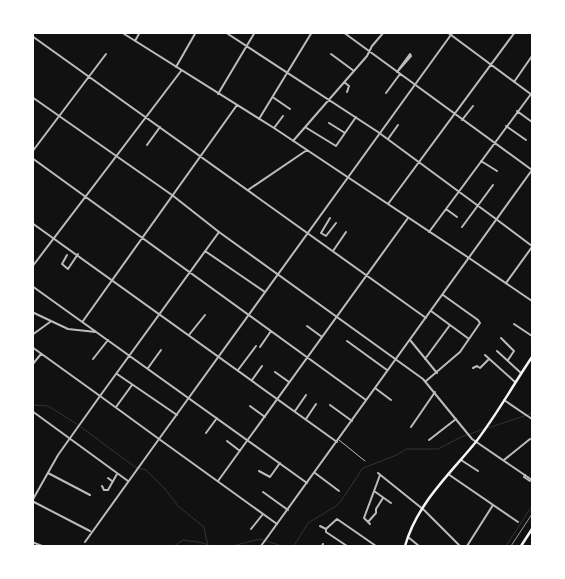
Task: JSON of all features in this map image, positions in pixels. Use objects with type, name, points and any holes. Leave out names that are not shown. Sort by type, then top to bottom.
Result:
[{"type":"main road","points":[[405,546],[421,508],[482,433],[532,359]]},
{"type":"main road","points":[[521,546],[532,530]]},
{"type":"street","points":[[121,32],[274,128],[532,301]]},
{"type":"street","points":[[135,41],[140,32]]},
{"type":"street","points":[[176,68],[196,32]]},
{"type":"street","points":[[225,32],[380,133],[532,246],[506,283]]},
{"type":"street","points":[[230,36],[233,32]]},
{"type":"street","points":[[218,94],[255,32]]},
{"type":"street","points":[[259,119],[312,32]]},
{"type":"street","points":[[261,546],[532,170],[400,74],[398,70],[343,32]]},
{"type":"street","points":[[293,141],[354,71],[384,32]]},
{"type":"street","points":[[429,232],[517,111],[532,95],[446,32]]},
{"type":"street","points":[[84,542],[453,32]]},
{"type":"street","points":[[388,204],[515,32]]},
{"type":"street","points":[[33,34],[426,318]]},
{"type":"street","points":[[32,152],[106,54]]},
{"type":"street","points":[[331,54],[354,71]]},
{"type":"street","points":[[409,54],[411,55],[401,68],[398,70],[409,54]]},
{"type":"street","points":[[514,82],[532,56]]},
{"type":"street","points":[[32,267],[181,71]]},
{"type":"street","points":[[386,93],[400,74]]},
{"type":"street","points":[[344,82],[349,86],[347,92]]},
{"type":"street","points":[[32,97],[172,195],[219,232],[426,382],[475,442],[531,480]]},
{"type":"street","points":[[273,97],[290,109]]},
{"type":"street","points":[[83,322],[237,105]]},
{"type":"street","points":[[462,120],[473,106]]},
{"type":"street","points":[[517,111],[532,122]]},
{"type":"street","points":[[274,128],[283,116]]},
{"type":"street","points":[[305,127],[336,146],[356,117]]},
{"type":"street","points":[[329,123],[345,134]]},
{"type":"street","points":[[388,139],[398,125]]},
{"type":"street","points":[[506,126],[526,140]]},
{"type":"street","points":[[147,145],[160,127]]},
{"type":"street","points":[[248,190],[307,150]]},
{"type":"street","points":[[32,158],[366,400]]},
{"type":"street","points":[[481,161],[497,171]]},
{"type":"street","points":[[462,227],[493,185]]},
{"type":"street","points":[[446,209],[457,217]]},
{"type":"street","points":[[330,218],[320,231],[321,233],[326,236],[336,223]]},
{"type":"street","points":[[218,481],[408,218]]},
{"type":"street","points":[[32,222],[365,461]]},
{"type":"street","points":[[92,531],[33,501],[70,438],[219,232]]},
{"type":"street","points":[[333,251],[346,232]]},
{"type":"street","points":[[205,250],[264,292]]},
{"type":"street","points":[[67,255],[62,264],[68,268],[78,254]]},
{"type":"street","points":[[231,274],[233,270]]},
{"type":"street","points":[[32,286],[307,483]]},
{"type":"street","points":[[426,382],[460,352],[480,322],[443,295]]},
{"type":"street","points":[[431,311],[469,339]]},
{"type":"street","points":[[32,312],[68,329],[97,332]]},
{"type":"street","points":[[189,335],[205,315]]},
{"type":"street","points":[[32,335],[50,322]]},
{"type":"street","points":[[514,324],[532,336]]},
{"type":"street","points":[[307,326],[322,337]]},
{"type":"street","points":[[426,359],[450,326]]},
{"type":"street","points":[[260,347],[264,338],[271,331]]},
{"type":"street","points":[[501,338],[513,349],[508,360]]},
{"type":"street","points":[[93,359],[108,340]]},
{"type":"street","points":[[410,340],[437,372]]},
{"type":"street","points":[[347,341],[388,371]]},
{"type":"street","points":[[238,370],[256,346]]},
{"type":"street","points":[[32,347],[277,524]]},
{"type":"street","points":[[148,368],[161,350]]},
{"type":"street","points":[[497,351],[522,373]]},
{"type":"street","points":[[32,365],[41,354]]},
{"type":"street","points":[[485,355],[515,382]]},
{"type":"street","points":[[480,368],[489,359]]},
{"type":"street","points":[[252,380],[262,366]]},
{"type":"street","points":[[473,368],[477,366],[482,371]]},
{"type":"street","points":[[275,372],[289,382]]},
{"type":"street","points":[[116,373],[177,415]]},
{"type":"street","points":[[116,408],[132,385]]},
{"type":"street","points":[[375,388],[391,400]]},
{"type":"street","points":[[411,427],[435,392]]},
{"type":"street","points":[[295,411],[306,395]]},
{"type":"street","points":[[504,400],[531,418]]},
{"type":"street","points":[[306,419],[316,404]]},
{"type":"street","points":[[330,405],[352,421]]},
{"type":"street","points":[[250,406],[265,417]]},
{"type":"street","points":[[32,416],[34,411],[128,480]]},
{"type":"street","points":[[206,433],[217,418]]},
{"type":"street","points":[[429,440],[456,419]]},
{"type":"street","points":[[504,460],[530,439]]},
{"type":"street","points":[[227,441],[240,451]]},
{"type":"street","points":[[460,460],[478,471]]},
{"type":"street","points":[[259,471],[270,477],[280,463]]},
{"type":"street","points":[[48,473],[90,495]]},
{"type":"street","points":[[102,486],[106,492],[118,473]]},
{"type":"street","points":[[315,473],[339,491]]},
{"type":"street","points":[[448,474],[518,522]]},
{"type":"street","points":[[383,498],[376,509],[378,513],[369,523],[364,518],[381,475],[421,508],[460,546]]},
{"type":"street","points":[[108,478],[112,481]]},
{"type":"street","points":[[374,491],[391,504]]},
{"type":"street","points":[[263,492],[288,510]]},
{"type":"street","points":[[468,546],[493,505]]},
{"type":"street","points":[[252,529],[263,514]]},
{"type":"street","points":[[326,529],[337,520],[376,546]]},
{"type":"street","points":[[320,526],[347,546]]},
{"type":"street","points":[[408,537],[419,546]]},
{"type":"street","points":[[32,542],[42,546]]},
{"type":"waterway","points":[[32,405],[48,406],[77,424]]},
{"type":"waterway","points":[[488,428],[530,414],[532,411]]},
{"type":"waterway","points":[[81,427],[135,467],[146,470],[165,489],[179,507],[204,527],[208,546]]},
{"type":"waterway","points":[[294,546],[308,523],[341,501],[363,468],[397,455],[406,449],[438,449],[461,437],[484,429]]},
{"type":"waterway","points":[[506,546],[532,506]]},
{"type":"waterway","points":[[232,546],[260,539],[282,546]]},
{"type":"waterway","points":[[174,546],[183,540],[200,542],[210,546]]},
{"type":"railway","points":[[511,546],[532,514]]}]
